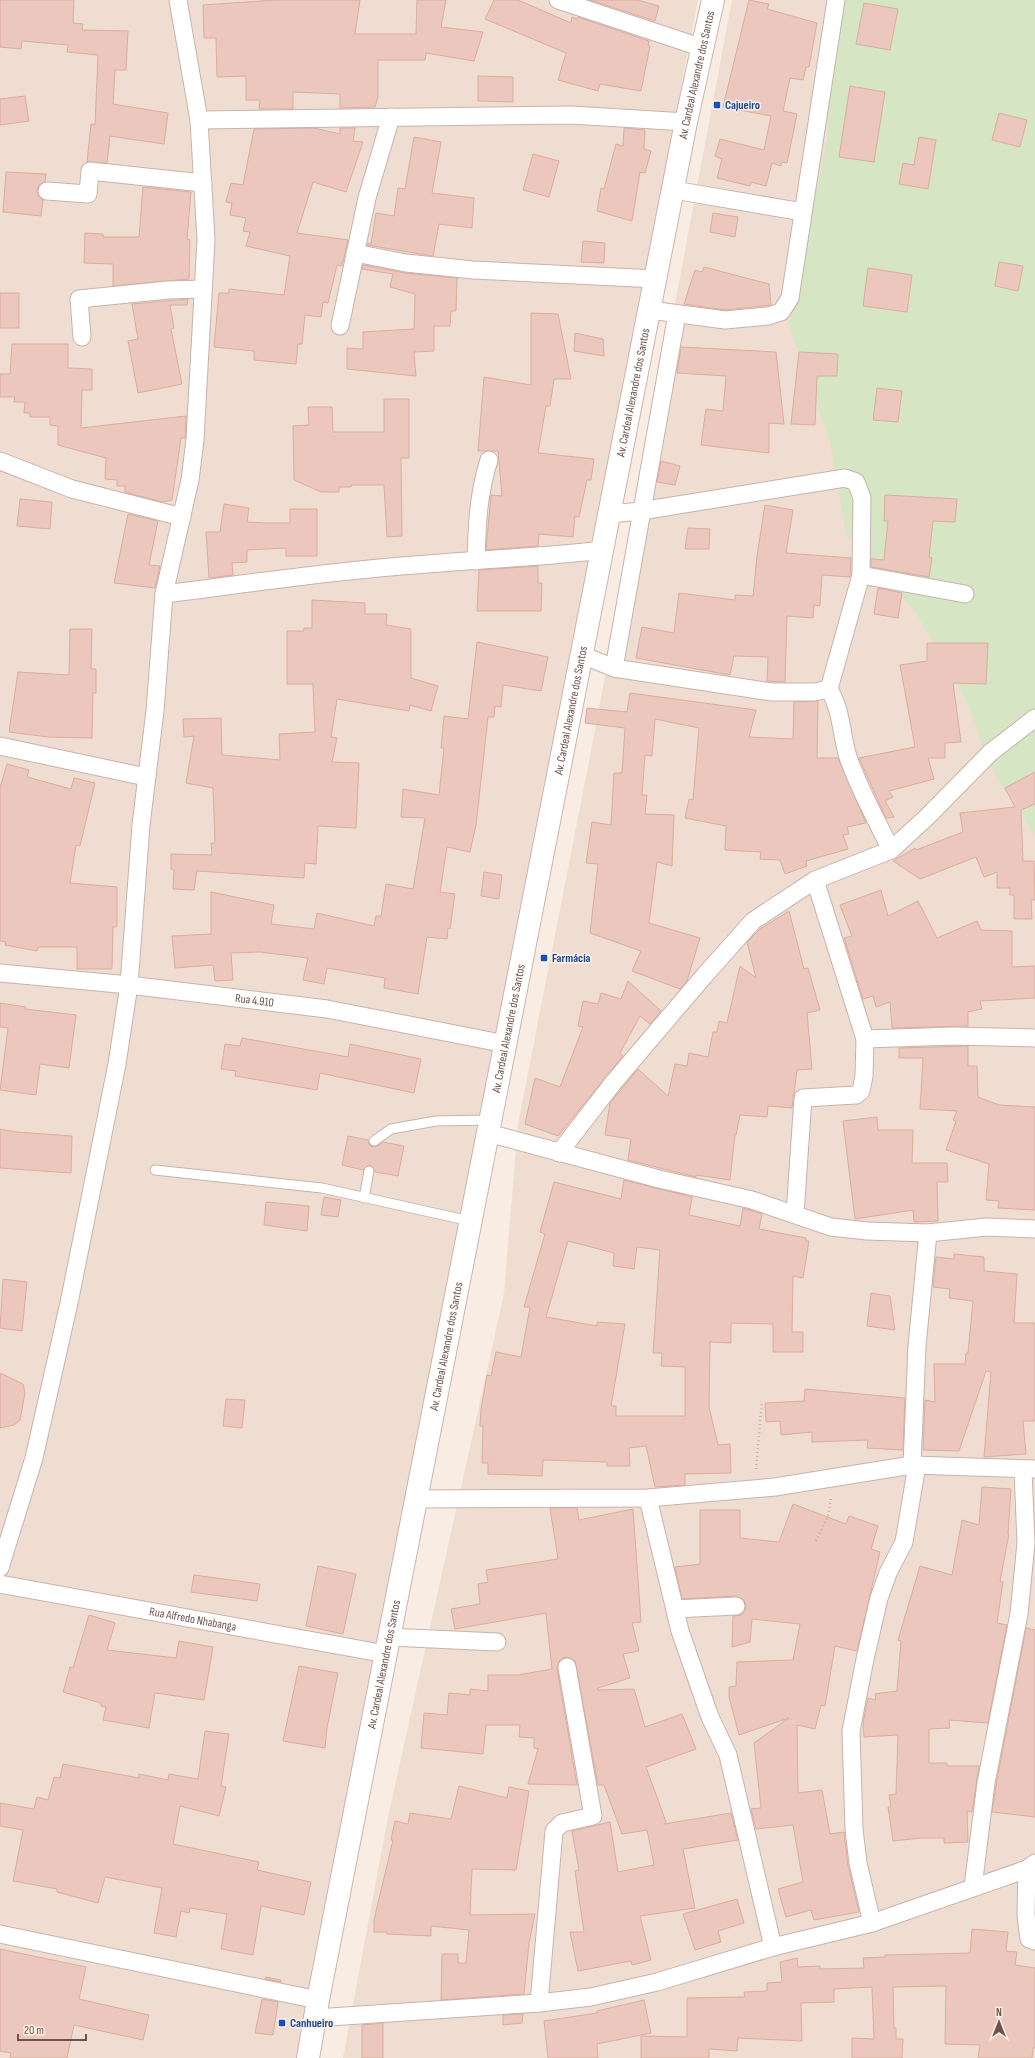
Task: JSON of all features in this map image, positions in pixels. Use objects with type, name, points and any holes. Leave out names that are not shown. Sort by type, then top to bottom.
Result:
[{"type":"street","points":[[0,1568],[34,1458],[69,1303],[117,1064],[130,985],[146,777],[155,711],[164,594],[182,517],[196,440],[202,289],[206,240],[198,120],[178,0]]},
{"type":"street","points":[[558,0],[703,48]]},
{"type":"street","name":"Av. Cardeal Alexandre dos Santos","points":[[308,2058],[387,1646],[674,190],[686,122],[713,0]]},
{"type":"street","points":[[650,310],[725,320],[768,316],[781,312],[790,298],[836,0]]},
{"type":"street","points":[[198,120],[571,115],[686,122]]},
{"type":"street","points":[[340,326],[367,198],[391,117]]},
{"type":"street","points":[[47,191],[88,194],[90,171],[203,183]]},
{"type":"street","points":[[674,190],[803,212]]},
{"type":"street","points":[[355,253],[406,263],[473,270],[656,279]]},
{"type":"street","points":[[82,337],[79,299],[153,291],[202,289]]},
{"type":"street","points":[[614,668],[676,314]]},
{"type":"street","points":[[476,562],[478,504],[482,482],[489,460]]},
{"type":"street","points":[[0,461],[72,489],[182,517]]},
{"type":"street","points":[[610,514],[641,511],[845,478],[852,479],[856,482],[862,498],[861,575],[829,689],[837,702],[848,755],[858,785],[891,850]]},
{"type":"street","points":[[164,594],[315,574],[429,564],[540,557],[603,550]]},
{"type":"street","points":[[861,575],[965,594]]},
{"type":"street","points":[[582,655],[614,668],[772,692],[814,692],[829,689]]},
{"type":"street","points":[[559,1153],[613,1083],[753,921],[815,880],[891,850],[927,817],[990,752],[1035,718]]},
{"type":"street","points":[[0,746],[146,777]]},
{"type":"street","points":[[795,1214],[803,1098],[856,1095],[861,1091],[864,1076],[865,1039],[815,880]]},
{"type":"street","name":"Rua 4.910","points":[[0,973],[130,985],[327,1009],[506,1044]]},
{"type":"street","points":[[865,1039],[954,1036],[1035,1038]]},
{"type":"street","points":[[490,1126],[559,1153],[659,1179],[752,1200],[831,1228],[928,1233],[986,1228],[1035,1229]]},
{"type":"street","points":[[872,1923],[858,1863],[854,1829],[851,1731],[879,1598],[888,1573],[904,1542],[914,1465],[917,1346],[928,1233]]},
{"type":"street","points":[[416,1499],[648,1498],[753,1489],[914,1465],[1029,1469],[1026,1543],[1019,1614],[986,1783],[972,1888]]},
{"type":"street","points":[[648,1498],[680,1631],[710,1718],[728,1755],[773,1946]]},
{"type":"street","name":"Rua Alfredo Nhabanga","points":[[0,1584],[387,1646],[497,1642]]},
{"type":"street","points":[[675,1609],[736,1606]]},
{"type":"street","points":[[539,2003],[554,1831],[562,1823],[593,1816],[567,1668]]},
{"type":"street","points":[[0,1934],[317,2009],[539,2003],[592,1997],[657,1982],[773,1946],[872,1923],[1031,1866],[1027,1928],[1029,1939],[1035,1941]]},
{"type":"lane","points":[[374,1141],[391,1129],[436,1121],[490,1126]]},
{"type":"lane","points":[[155,1170],[322,1188],[470,1222]]},
{"type":"lane","points":[[364,1198],[369,1171]]},
{"type":"path","points":[[753,1489],[762,1401]]},
{"type":"path","points":[[816,1542],[828,1516],[831,1488],[830,1478]]},
{"type":"shaded area","points":[[0,0],[698,0],[298,2058],[0,2058]]},
{"type":"shaded area","points":[[732,0],[1035,0],[1035,2058],[343,2058],[387,1822],[504,1293],[518,1124],[591,751]]},
{"type":"green space","points":[[830,0],[1035,0],[1035,836],[990,766],[967,702],[916,613],[846,535],[830,442],[789,324],[828,135]]},
{"type":"building","points":[[0,0],[74,0],[73,23],[83,24],[82,30],[128,31],[126,70],[115,70],[113,104],[168,113],[164,144],[110,136],[107,163],[87,162],[91,124],[95,125],[98,55],[67,52],[68,45],[22,41],[21,49],[0,47]]},
{"type":"building","points":[[276,0],[360,0],[355,34],[416,34],[417,0],[446,0],[441,27],[483,32],[474,61],[426,53],[425,60],[378,60],[378,97],[375,107],[340,108],[340,94],[293,92],[293,109],[259,109],[260,100],[246,100],[246,76],[217,77],[216,38],[204,38],[203,5]]},
{"type":"building","points":[[494,0],[518,0],[571,23],[572,17],[577,19],[578,17],[649,41],[648,46],[650,46],[641,91],[600,84],[598,91],[558,80],[566,53],[485,19]]},
{"type":"building","points":[[590,0],[638,0],[659,6],[655,21]]},
{"type":"building","points":[[749,0],[769,4],[767,9],[817,23],[809,67],[806,67],[803,80],[790,78],[783,111],[797,114],[787,163],[782,162],[781,166],[772,163],[766,186],[751,182],[750,186],[717,178],[722,159],[715,156],[720,139],[764,150],[771,116],[723,107]]},
{"type":"building","points":[[864,3],[898,9],[890,50],[856,44]]},
{"type":"building","points":[[478,76],[513,77],[513,102],[478,101]]},
{"type":"building","points":[[850,86],[885,92],[874,162],[839,157]]},
{"type":"building","points":[[25,96],[29,121],[0,125],[0,99]]},
{"type":"building","points":[[999,113],[1027,120],[1020,147],[992,140]]},
{"type":"building","points":[[314,128],[340,134],[340,128],[355,128],[353,141],[363,142],[346,192],[313,182],[297,233],[348,240],[342,266],[337,265],[328,303],[323,302],[321,317],[305,315],[302,344],[298,344],[296,364],[254,360],[254,351],[214,347],[219,293],[229,293],[229,289],[284,295],[290,256],[246,246],[250,232],[243,231],[246,218],[230,215],[232,203],[226,202],[231,183],[243,185],[254,129]]},
{"type":"building","points":[[624,128],[645,130],[644,149],[651,151],[645,173],[640,172],[632,221],[597,211],[601,188],[604,189],[616,144],[623,146]]},
{"type":"building","points":[[414,137],[441,142],[432,193],[474,198],[472,228],[439,224],[433,256],[367,245],[368,243],[371,244],[376,213],[394,216],[398,188],[405,189]]},
{"type":"building","points":[[919,137],[936,140],[928,189],[899,184],[903,163],[914,165]]},
{"type":"building","points":[[533,154],[559,161],[549,197],[523,190]]},
{"type":"building","points":[[6,172],[46,174],[45,182],[39,185],[37,190],[38,196],[43,200],[41,216],[3,212]]},
{"type":"building","points":[[143,187],[191,192],[187,239],[190,240],[189,279],[113,286],[113,264],[84,263],[85,233],[103,234],[103,237],[139,237]]},
{"type":"building","points":[[713,213],[738,217],[735,237],[710,232]]},
{"type":"building","points":[[583,241],[605,243],[604,263],[581,262]]},
{"type":"building","points":[[999,262],[1023,266],[1018,291],[995,286]]},
{"type":"building","points":[[363,265],[405,273],[457,278],[456,311],[451,311],[450,326],[434,326],[434,351],[414,352],[416,376],[347,369],[347,348],[363,349],[363,332],[414,329],[415,294],[390,287],[393,274],[362,269]]},
{"type":"building","points":[[704,267],[769,284],[771,305],[725,310],[684,304],[695,270],[702,272]]},
{"type":"building","points":[[868,268],[912,275],[907,312],[863,306]]},
{"type":"building","points":[[0,293],[19,293],[19,328],[0,328]]},
{"type":"building","points":[[188,299],[187,305],[170,305],[174,328],[171,329],[182,384],[138,393],[128,341],[138,339],[132,304]]},
{"type":"building","points":[[531,313],[558,314],[571,379],[554,379],[550,406],[546,406],[538,453],[594,459],[591,480],[587,480],[579,517],[575,516],[573,537],[539,534],[538,546],[486,550],[491,495],[502,496],[498,451],[478,451],[484,377],[531,385]]},
{"type":"building","points":[[575,333],[603,339],[604,356],[574,351]]},
{"type":"building","points":[[12,344],[68,344],[68,368],[92,369],[92,390],[82,390],[81,428],[186,416],[185,438],[181,438],[172,500],[162,502],[125,492],[125,486],[117,486],[117,480],[105,479],[106,458],[58,445],[58,426],[50,425],[50,417],[30,417],[30,413],[24,413],[25,402],[14,402],[15,397],[0,397],[0,374],[10,374]]},
{"type":"building","points":[[681,347],[776,352],[784,424],[769,423],[769,453],[701,445],[706,409],[723,411],[726,376],[677,373]]},
{"type":"building","points":[[799,352],[838,354],[837,376],[817,376],[815,425],[791,424]]},
{"type":"building","points":[[877,388],[902,391],[898,422],[873,420]]},
{"type":"building","points":[[384,399],[409,399],[409,458],[401,458],[402,536],[387,537],[384,485],[351,485],[351,487],[339,487],[339,492],[321,492],[294,480],[293,426],[309,425],[308,407],[332,407],[333,432],[384,432]]},
{"type":"building","points":[[661,461],[680,466],[675,485],[657,482]]},
{"type":"building","points":[[885,495],[957,499],[955,522],[933,521],[929,557],[932,558],[929,577],[871,567],[871,559],[884,560],[888,521],[884,521]]},
{"type":"building","points":[[20,499],[52,502],[50,529],[17,526]]},
{"type":"building","points":[[224,504],[249,508],[247,522],[290,523],[290,509],[317,509],[317,556],[286,556],[286,548],[247,550],[247,562],[232,563],[233,575],[209,578],[206,532],[220,532]]},
{"type":"building","points":[[765,505],[793,510],[786,553],[851,558],[850,577],[822,575],[820,606],[814,605],[813,618],[787,616],[785,682],[767,681],[768,657],[734,656],[730,675],[636,658],[642,627],[674,633],[679,593],[735,600],[735,595],[753,596],[757,556]]},
{"type":"building","points":[[128,514],[158,521],[149,565],[160,566],[155,588],[114,583]]},
{"type":"building","points":[[688,528],[710,529],[709,549],[685,549]]},
{"type":"building","points":[[538,566],[538,583],[542,583],[541,611],[477,611],[479,570]]},
{"type":"building","points":[[878,588],[902,593],[898,618],[874,614]]},
{"type":"building","points":[[312,600],[365,603],[365,614],[387,614],[386,625],[411,629],[411,678],[438,686],[431,711],[410,705],[409,711],[337,699],[331,737],[337,738],[332,762],[359,763],[356,828],[318,826],[316,864],[305,863],[304,878],[197,871],[194,890],[173,889],[174,870],[171,869],[171,854],[212,855],[211,843],[215,843],[213,788],[186,783],[194,736],[184,737],[183,719],[221,718],[222,755],[280,760],[279,734],[315,732],[313,684],[287,684],[287,631],[304,631],[304,628],[312,628]]},
{"type":"building","points":[[70,629],[92,629],[91,669],[96,669],[96,693],[93,693],[92,738],[48,737],[9,732],[18,672],[69,675]]},
{"type":"building","points":[[477,642],[548,657],[541,691],[503,685],[501,707],[495,706],[494,717],[488,717],[476,825],[470,852],[447,847],[440,892],[455,894],[450,929],[448,928],[447,939],[427,937],[418,994],[384,988],[385,978],[327,968],[324,984],[303,980],[308,958],[260,952],[231,953],[233,980],[215,981],[213,965],[175,968],[172,936],[211,934],[211,892],[274,905],[271,924],[314,929],[317,913],[374,926],[376,916],[381,916],[386,884],[413,889],[425,818],[401,817],[403,789],[439,795],[444,748],[441,748],[444,716],[468,719]]},
{"type":"building","points":[[927,643],[988,643],[986,684],[953,683],[961,742],[945,743],[945,758],[928,758],[934,779],[889,791],[893,797],[885,801],[894,817],[886,818],[859,758],[915,747],[900,665],[927,661]]},
{"type":"building","points":[[630,693],[756,710],[749,737],[793,739],[794,702],[818,701],[817,758],[838,758],[866,823],[847,827],[849,834],[843,835],[848,849],[806,861],[807,866],[785,874],[780,860],[760,859],[761,852],[725,850],[726,826],[685,818],[689,799],[693,800],[699,728],[655,719],[652,756],[645,755],[642,795],[647,795],[645,814],[674,815],[672,866],[657,862],[649,923],[700,938],[687,981],[680,989],[632,971],[641,951],[590,933],[598,864],[586,863],[592,822],[611,825],[614,773],[622,773],[625,728],[585,723],[587,708],[627,712]]},
{"type":"building","points":[[7,764],[29,770],[27,777],[71,789],[74,778],[95,783],[80,846],[76,845],[70,883],[117,887],[117,927],[113,927],[112,969],[77,969],[77,947],[38,947],[37,951],[5,945],[6,942],[0,941],[0,788]]},
{"type":"building","points":[[1035,772],[1035,804],[1021,810],[1023,861],[1034,861],[1035,900],[1031,900],[1032,919],[1014,919],[1014,895],[1010,895],[1010,888],[997,888],[997,872],[984,877],[976,857],[920,879],[893,861],[915,848],[916,850],[963,832],[960,813],[1015,807],[1005,788]]},
{"type":"building","points":[[484,872],[502,875],[499,899],[481,896]]},
{"type":"building","points":[[881,890],[888,916],[918,901],[937,938],[977,921],[981,930],[1012,931],[1012,967],[1035,966],[1035,998],[980,1001],[982,1009],[968,1012],[968,1026],[892,1028],[890,1002],[876,1007],[873,996],[863,999],[844,938],[852,936],[840,905]]},
{"type":"building","points":[[789,911],[804,969],[808,968],[820,1010],[807,1013],[812,1069],[797,1070],[792,1108],[768,1106],[767,1117],[740,1115],[736,1135],[735,1134],[730,1180],[696,1175],[696,1177],[628,1160],[631,1139],[605,1135],[610,1103],[638,1069],[668,1096],[675,1064],[687,1066],[689,1053],[708,1057],[713,1032],[717,1032],[719,1021],[727,1023],[740,966],[756,978],[747,942],[760,929]]},
{"type":"building","points":[[628,981],[661,1011],[650,1024],[640,1016],[620,1053],[623,1056],[558,1136],[525,1124],[535,1078],[560,1087],[583,1027],[578,1026],[583,1001],[598,1004],[601,993],[621,999]]},
{"type":"building","points":[[0,1003],[26,1007],[25,1009],[76,1015],[69,1068],[40,1064],[36,1095],[0,1090],[8,1028],[0,1027]]},
{"type":"building","points":[[242,1038],[348,1057],[350,1044],[421,1059],[414,1093],[320,1073],[317,1090],[235,1076],[236,1071],[221,1069],[225,1044],[240,1046]]},
{"type":"building","points":[[968,1046],[968,1066],[977,1066],[978,1097],[999,1105],[1035,1107],[1035,1210],[998,1208],[999,1201],[986,1200],[989,1164],[946,1150],[956,1121],[953,1120],[957,1111],[920,1109],[923,1058],[899,1058],[899,1048]]},
{"type":"building","points":[[877,1117],[878,1130],[913,1130],[912,1163],[947,1163],[948,1182],[937,1182],[938,1221],[914,1222],[913,1210],[855,1219],[843,1121]]},
{"type":"building","points":[[0,1129],[16,1132],[72,1136],[71,1173],[0,1168]]},
{"type":"building","points":[[348,1136],[368,1140],[372,1147],[383,1142],[404,1146],[398,1176],[375,1172],[370,1165],[363,1170],[342,1165]]},
{"type":"building","points":[[624,1180],[692,1197],[689,1215],[740,1226],[743,1208],[762,1214],[759,1229],[806,1238],[806,1241],[809,1241],[803,1278],[793,1276],[792,1332],[803,1332],[803,1352],[773,1352],[773,1324],[731,1323],[731,1343],[710,1342],[709,1407],[718,1445],[730,1444],[731,1473],[685,1474],[685,1485],[655,1487],[646,1446],[629,1448],[630,1466],[607,1466],[607,1462],[543,1460],[542,1476],[488,1474],[488,1463],[482,1463],[483,1426],[480,1426],[481,1409],[487,1375],[491,1376],[496,1352],[521,1357],[530,1307],[524,1307],[545,1234],[540,1232],[554,1182],[621,1199]],"holes":[[[568,1241],[614,1253],[613,1266],[634,1269],[637,1247],[660,1250],[653,1353],[662,1353],[661,1366],[685,1367],[685,1416],[616,1416],[616,1406],[611,1406],[625,1324],[597,1322],[597,1326],[546,1317]]]},
{"type":"building","points":[[324,1197],[341,1200],[338,1217],[321,1215]]},
{"type":"building","points":[[266,1202],[309,1206],[307,1231],[264,1225]]},
{"type":"building","points":[[954,1254],[984,1257],[984,1271],[1017,1274],[1014,1323],[1035,1323],[1035,1421],[1023,1421],[1026,1454],[984,1457],[991,1372],[986,1371],[959,1451],[923,1450],[925,1400],[935,1402],[934,1364],[965,1364],[966,1353],[968,1353],[973,1301],[949,1298],[950,1289],[933,1287],[936,1257],[954,1259]]},
{"type":"building","points":[[3,1279],[27,1282],[22,1331],[0,1328]]},
{"type":"building","points":[[871,1293],[890,1296],[895,1330],[867,1326]]},
{"type":"building","points":[[0,1373],[23,1384],[25,1393],[20,1420],[14,1425],[0,1428]]},
{"type":"building","points":[[805,1389],[905,1398],[903,1450],[867,1448],[868,1440],[812,1442],[812,1432],[781,1435],[780,1421],[766,1422],[765,1403],[804,1401]]},
{"type":"building","points":[[226,1399],[245,1400],[242,1428],[223,1426]]},
{"type":"building","points":[[982,1487],[1011,1489],[1009,1534],[1000,1581],[1003,1582],[997,1623],[1007,1625],[988,1723],[949,1720],[950,1728],[929,1729],[929,1763],[947,1763],[947,1766],[979,1766],[972,1812],[967,1811],[968,1842],[944,1843],[944,1838],[921,1838],[893,1841],[888,1807],[891,1807],[889,1795],[896,1794],[898,1735],[864,1737],[863,1723],[868,1698],[876,1700],[875,1694],[897,1691],[901,1641],[898,1640],[920,1566],[952,1575],[962,1520],[979,1525]]},
{"type":"building","points":[[793,1504],[846,1524],[849,1516],[878,1526],[871,1549],[880,1552],[857,1651],[835,1646],[825,1706],[821,1705],[815,1729],[797,1725],[798,1793],[822,1790],[830,1834],[844,1832],[848,1865],[859,1912],[814,1920],[811,1910],[786,1917],[778,1889],[803,1882],[793,1825],[756,1829],[751,1809],[761,1808],[754,1743],[789,1718],[739,1735],[729,1697],[729,1687],[736,1686],[737,1662],[793,1660],[800,1624],[752,1619],[750,1642],[732,1647],[733,1616],[741,1615],[745,1611],[746,1606],[744,1600],[736,1596],[682,1599],[675,1567],[700,1564],[700,1510],[740,1510],[740,1538],[779,1542]]},
{"type":"building","points":[[550,1508],[577,1508],[579,1520],[633,1509],[641,1622],[632,1623],[639,1651],[623,1654],[630,1678],[598,1688],[598,1690],[634,1689],[645,1727],[682,1714],[696,1749],[646,1767],[666,1822],[664,1824],[731,1813],[738,1840],[683,1849],[695,1908],[640,1916],[651,1960],[632,1965],[631,1961],[578,1971],[570,1932],[584,1932],[575,1871],[579,1870],[572,1831],[610,1822],[618,1872],[654,1865],[647,1830],[622,1834],[604,1785],[598,1785],[575,1661],[565,1657],[560,1660],[557,1668],[577,1785],[528,1784],[538,1749],[534,1748],[534,1738],[519,1737],[520,1725],[486,1725],[483,1754],[421,1748],[424,1713],[447,1715],[449,1693],[470,1695],[470,1689],[488,1691],[488,1675],[518,1675],[552,1669],[546,1613],[455,1629],[451,1609],[480,1604],[478,1584],[488,1582],[486,1570],[558,1559]]},
{"type":"building","points":[[318,1566],[356,1574],[343,1634],[306,1626]]},
{"type":"building","points":[[194,1575],[260,1584],[257,1601],[191,1592]]},
{"type":"building","points":[[89,1615],[115,1623],[107,1650],[176,1658],[179,1641],[213,1647],[204,1700],[155,1693],[149,1728],[103,1720],[106,1707],[101,1706],[101,1703],[63,1692],[70,1667],[73,1668]]},
{"type":"building","points":[[1026,1628],[1035,1630],[1035,1817],[992,1812]]},
{"type":"building","points":[[299,1666],[338,1673],[327,1728],[325,1748],[283,1741]]},
{"type":"building","points":[[205,1731],[229,1734],[221,1786],[226,1787],[219,1816],[180,1806],[173,1844],[259,1862],[257,1870],[311,1882],[304,1915],[261,1906],[253,1955],[221,1949],[227,1914],[190,1908],[189,1913],[181,1911],[176,1937],[154,1933],[162,1888],[105,1877],[98,1903],[57,1892],[57,1889],[13,1881],[23,1830],[0,1826],[0,1803],[34,1809],[37,1797],[48,1800],[54,1777],[60,1778],[63,1764],[139,1778],[139,1774],[168,1780],[169,1774],[198,1779]]},
{"type":"building","points":[[459,1786],[507,1798],[509,1787],[529,1791],[516,1870],[472,1869],[470,1915],[535,1914],[529,1943],[524,1994],[441,2000],[442,1954],[458,1954],[458,1963],[466,1963],[469,1930],[431,1926],[431,1936],[374,1932],[374,1920],[393,1840],[391,1840],[395,1821],[408,1824],[410,1813],[451,1819]]},
{"type":"building","points":[[737,1899],[744,1923],[718,1931],[721,1942],[695,1950],[683,1914]]},
{"type":"building","points":[[972,1929],[1008,1932],[1006,1951],[1017,1952],[1015,1965],[1035,1968],[1035,2048],[1033,2048],[1032,2058],[978,2058],[980,2045],[945,2044],[946,1986],[893,1987],[894,2028],[896,2028],[896,2039],[903,2039],[902,2058],[852,2058],[852,2038],[874,2039],[872,1987],[834,1989],[834,2002],[801,2003],[802,2041],[738,2038],[737,2051],[709,2049],[709,2058],[641,2058],[641,2036],[687,2037],[687,1998],[745,1997],[744,1992],[767,1991],[767,1983],[782,1982],[780,1962],[797,1958],[798,1967],[820,1966],[820,1969],[864,1968],[863,1958],[885,1957],[885,1955],[970,1953]]},
{"type":"building","points":[[0,1949],[86,1967],[79,1999],[149,2015],[143,2040],[74,2025],[67,2058],[10,2058],[11,2053],[0,2051]]},
{"type":"building","points":[[266,1977],[281,1980],[281,1982],[265,1979]]},
{"type":"building","points":[[262,1999],[278,2002],[273,2035],[255,2033]]},
{"type":"building","points":[[644,2000],[651,2033],[597,2044],[598,2058],[548,2058],[544,2021],[597,2013],[597,2011]]},
{"type":"building","points":[[523,2014],[522,2023],[503,2025],[503,2015]]},
{"type":"building","points":[[383,2023],[383,2058],[362,2058],[362,2025]]},
{"type":"place","name":"Cajueiro","points":[[717,105]]},
{"type":"place","name":"Farmácia","points":[[544,958]]},
{"type":"place","name":"Canhueiro","points":[[282,2023]]}]
